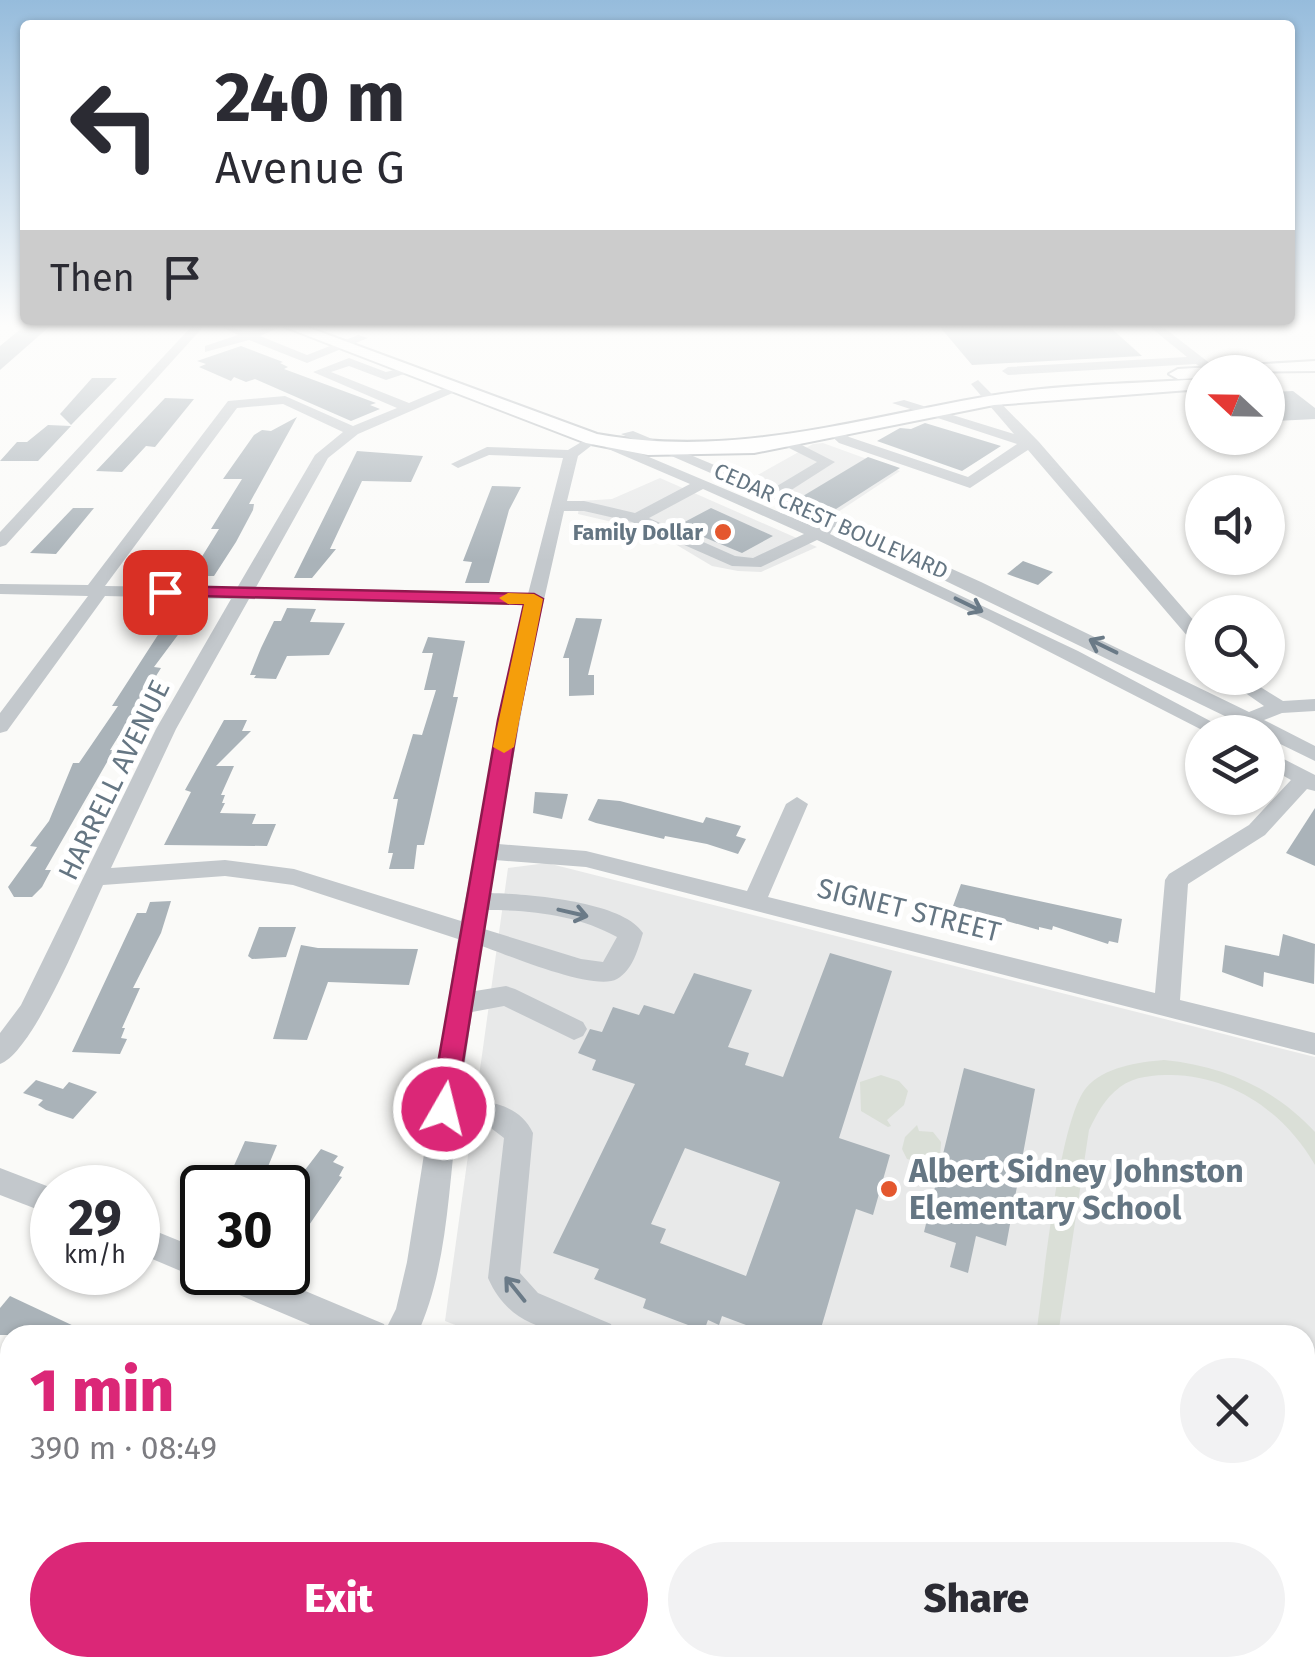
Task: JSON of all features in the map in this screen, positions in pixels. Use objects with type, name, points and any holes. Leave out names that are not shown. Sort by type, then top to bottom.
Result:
[{"type":"main road","name":"CEDAR CREST BOULEVARD","points":[[509,405],[610,439]]},
{"type":"main road","name":"CEDAR CREST BOULEVARD","points":[[534,405],[610,439]]},
{"type":"main road","points":[[610,439],[762,432],[889,405]]},
{"type":"main road","points":[[610,439],[667,450],[754,448],[944,405]]},
{"type":"main road","points":[[733,476],[732,465],[738,456],[754,448]]},
{"type":"street","points":[[0,542],[125,405]]},
{"type":"street","points":[[0,727],[231,405]]},
{"type":"street","points":[[297,405],[354,431]]},
{"type":"street","name":"HARRELL AVENUE","points":[[0,1053],[30,1011],[166,729],[322,455],[354,431],[401,405]]},
{"type":"street","points":[[905,405],[1030,445]]},
{"type":"street","points":[[996,405],[1185,623]]},
{"type":"street","points":[[834,432],[844,440],[970,483],[1030,445]]},
{"type":"street","points":[[458,464],[487,451],[571,454],[610,439]]},
{"type":"street","name":"CEDAR CREST BOULEVARD","points":[[610,439],[819,533],[1190,715]]},
{"type":"street","points":[[754,505],[828,462],[788,442]]},
{"type":"street","name":"CEDAR CREST BOULEVARD","points":[[667,450],[776,494],[1159,673],[1239,715]]},
{"type":"street","points":[[405,1325],[423,1262],[476,902],[534,599],[571,454]]},
{"type":"street","points":[[636,518],[703,483]]},
{"type":"street","points":[[557,506],[584,506],[636,518],[732,561],[744,562],[755,562],[838,523]]},
{"type":"street","points":[[0,589],[534,599]]},
{"type":"street","points":[[1159,673],[1185,672]]},
{"type":"street","points":[[1259,695],[1279,708]]},
{"type":"street","points":[[1261,715],[1279,708],[1315,704]]},
{"type":"street","name":"CEDAR CREST BOULEVARD","points":[[1285,739],[1315,754]]},
{"type":"street","points":[[1167,1006],[1176,880],[1257,830],[1310,781],[1285,767]]},
{"type":"street","points":[[754,900],[797,804]]},
{"type":"street","name":"SIGNET STREET","points":[[486,851],[586,859],[1315,1044]]},
{"type":"street","points":[[96,877],[254,870],[294,877],[582,970],[609,972],[622,958],[631,933],[616,924],[526,902],[476,902]]},
{"type":"street","points":[[460,1004],[506,996],[574,1029]]},
{"type":"street","points":[[444,1109],[493,1113],[519,1133],[521,1144],[504,1278],[527,1304],[576,1325]]},
{"type":"street","points":[[0,1181],[30,1193]]},
{"type":"street","points":[[277,1295],[348,1325]]},
{"type":"shaded area","points":[[823,443],[900,471],[838,512],[754,477],[813,444]]},
{"type":"shaded area","points":[[660,478],[817,547],[761,572],[738,571],[712,566],[655,532],[578,514],[580,501],[612,499]]},
{"type":"shaded area","name":"Albert Sidney Johnston Elementary School","points":[[547,863],[1315,1057],[1315,1325],[455,1325],[445,1321],[508,868]]},
{"type":"shaded area","points":[[1164,1060],[1186,1063],[1227,1074],[1265,1091],[1315,1132],[1315,1165],[1289,1129],[1236,1090],[1194,1077],[1171,1075],[1126,1083],[1105,1102],[1089,1130],[1060,1325],[1037,1325],[1060,1168],[1076,1107],[1093,1081],[1133,1064]]},
{"type":"shaded area","points":[[881,1075],[899,1081],[908,1091],[904,1105],[887,1120],[891,1126],[888,1127],[861,1111],[860,1082]]},
{"type":"shaded area","points":[[917,1125],[919,1131],[933,1132],[941,1142],[940,1158],[927,1164],[907,1159],[902,1149],[905,1137]]},
{"type":"building","points":[[68,405],[90,405],[71,425],[60,414]]},
{"type":"building","points":[[158,405],[189,405],[155,447],[146,446],[122,472],[96,471]]},
{"type":"building","points":[[315,405],[371,405],[380,409],[351,421]]},
{"type":"building","points":[[1285,405],[1311,405],[1315,419],[1285,421]]},
{"type":"building","points":[[297,417],[249,504],[254,504],[253,510],[214,576],[190,576],[219,529],[211,529],[242,479],[223,479],[254,435]]},
{"type":"building","points":[[925,423],[1001,446],[962,471],[877,441],[900,428],[911,429]]},
{"type":"building","points":[[48,425],[71,426],[38,461],[0,461],[17,442],[27,442]]},
{"type":"building","points":[[357,451],[423,456],[411,482],[362,481],[330,549],[336,549],[312,578],[294,578]]},
{"type":"building","points":[[868,457],[900,468],[836,509],[803,496]]},
{"type":"building","points":[[492,486],[521,487],[509,510],[489,583],[465,583],[472,562],[463,561]]},
{"type":"building","points":[[73,508],[94,508],[56,554],[30,553]]},
{"type":"building","name":"Family Dollar","points":[[711,508],[773,536],[742,553],[677,526]]},
{"type":"building","points":[[1023,561],[1053,572],[1038,585],[1007,574]]},
{"type":"building","points":[[176,607],[198,608],[154,667],[161,668],[110,750],[114,750],[45,870],[51,870],[42,887],[32,897],[14,897],[8,887],[37,847],[30,846],[49,821],[73,763],[79,763],[118,706],[112,706]]},
{"type":"building","points":[[287,608],[316,609],[310,622],[345,623],[329,655],[287,656],[276,679],[254,678],[256,675],[250,675],[261,648],[274,621],[281,621]]},
{"type":"building","points":[[576,618],[602,619],[588,675],[594,675],[594,695],[569,696],[569,658],[563,658]]},
{"type":"building","points":[[428,637],[465,641],[453,697],[458,697],[424,845],[417,845],[414,869],[389,869],[393,853],[388,853],[398,799],[393,799],[413,734],[422,735],[436,690],[424,690],[433,653],[422,653]]},
{"type":"building","points":[[224,720],[247,720],[242,731],[251,731],[216,766],[234,766],[221,795],[225,795],[225,803],[220,813],[256,814],[252,824],[276,824],[267,846],[164,845],[191,792],[185,790]]},
{"type":"building","points":[[535,792],[568,794],[562,819],[533,813]]},
{"type":"building","points":[[598,799],[703,823],[706,817],[741,826],[736,836],[746,839],[738,854],[707,844],[665,836],[664,839],[596,823],[588,820]]},
{"type":"building","points":[[1315,808],[1315,866],[1286,853]]},
{"type":"building","points":[[961,884],[1122,919],[1118,943],[1108,944],[1053,926],[1052,930],[1039,930],[953,906]]},
{"type":"building","points":[[171,901],[161,933],[133,988],[140,988],[122,1028],[121,1038],[127,1039],[120,1054],[72,1052],[137,913],[146,913],[150,902]]},
{"type":"building","points":[[259,927],[296,927],[286,957],[248,956]]},
{"type":"building","points":[[1283,934],[1315,944],[1314,984],[1264,972],[1263,987],[1222,972],[1225,945],[1279,956]]},
{"type":"building","points":[[301,945],[418,949],[409,985],[328,982],[307,1040],[273,1039]]},
{"type":"building","points":[[830,953],[892,971],[839,1138],[890,1155],[873,1215],[856,1209],[822,1325],[746,1325],[722,1316],[719,1325],[708,1320],[706,1325],[688,1325],[643,1308],[646,1299],[594,1279],[599,1269],[553,1253],[635,1084],[592,1070],[596,1060],[578,1053],[590,1029],[602,1032],[613,1007],[639,1015],[644,1005],[674,1014],[694,973],[752,990],[728,1047],[749,1053],[745,1065],[783,1077]],"holes":[[[685,1148],[780,1182],[746,1276],[660,1243],[666,1229],[651,1224]]]},
{"type":"building","points":[[964,1068],[1035,1089],[1006,1246],[976,1236],[968,1273],[950,1267],[956,1243],[924,1232]]},
{"type":"building","points":[[36,1080],[63,1089],[69,1082],[97,1092],[73,1119],[46,1110],[38,1105],[43,1100],[23,1093]]},
{"type":"building","points":[[245,1141],[277,1145],[269,1165],[234,1165]]},
{"type":"building","points":[[321,1149],[338,1156],[333,1162],[344,1167],[339,1176],[342,1177],[310,1224],[310,1165]]},
{"type":"building","points":[[10,1296],[72,1325],[0,1325],[0,1308]]},
{"type":"slow traffic","points":[[504,747],[534,599],[508,598]]},
{"type":"place","name":"Family Dollar","points":[[723,532]]},
{"type":"place","name":"Albert Sidney Johnston Elementary School","points":[[889,1189]]},
{"type":"route","points":[[165,592],[534,599],[508,720],[444,1109]]}]
